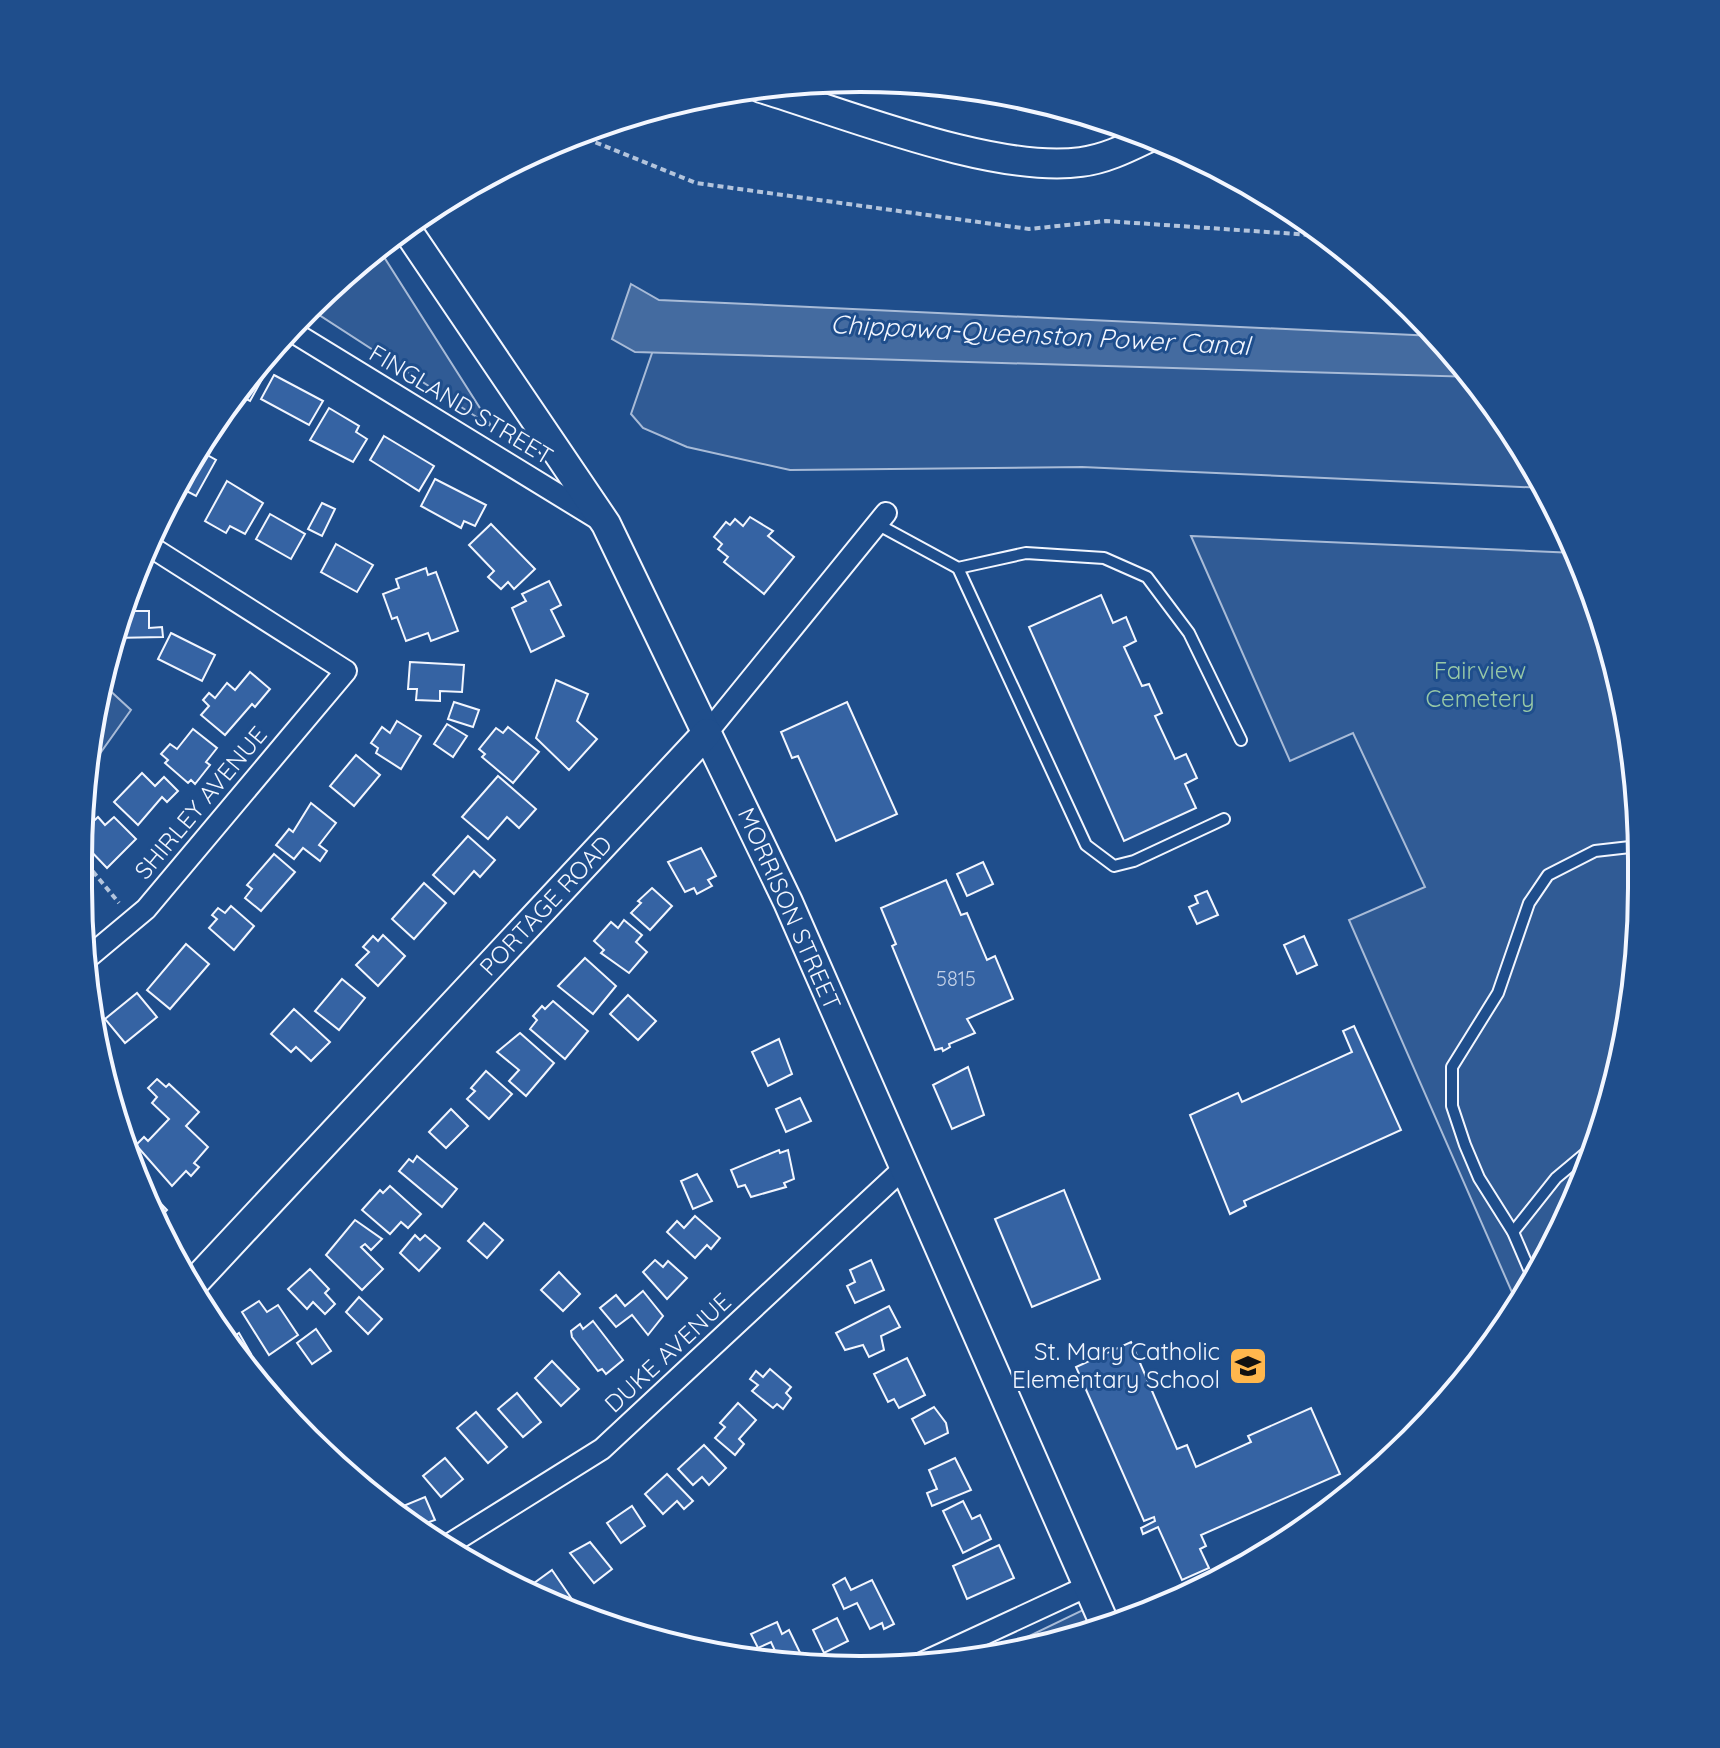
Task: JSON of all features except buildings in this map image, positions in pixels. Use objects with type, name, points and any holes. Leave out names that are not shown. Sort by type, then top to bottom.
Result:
[{"type":"street","points":[[788,96],[923,138],[1023,164],[1082,162],[1136,144]]},
{"type":"street","name":"MORRISON STREET","points":[[412,237],[606,524],[788,902],[1101,1617]]},
{"type":"street","name":"FINGLAND STREET","points":[[299,336],[606,524]]},
{"type":"street","name":"PORTAGE ROAD","points":[[199,1278],[707,733],[881,518]]},
{"type":"street","name":"SHIRLEY AVENUE","points":[[95,951],[146,909],[344,670],[157,551]]},
{"type":"street","name":"DUKE AVENUE","points":[[455,1541],[602,1449],[904,1168]]},
{"type":"street","points":[[950,1650],[1088,1586]]},
{"type":"lane","points":[[881,518],[958,568],[1086,845],[1114,866],[1134,861],[1224,819]]},
{"type":"lane","points":[[958,568],[1026,553],[1104,558],[1147,577],[1189,633],[1241,740]]},
{"type":"lane","points":[[1528,1267],[1513,1232],[1479,1178],[1465,1145],[1452,1106],[1452,1067],[1498,993],[1529,903],[1548,875],[1595,851],[1627,847]]},
{"type":"lane","points":[[1513,1232],[1556,1178],[1578,1159]]},
{"type":"path","points":[[591,141],[696,183],[1029,229],[1106,221],[1306,235]]},
{"type":"path","points":[[92,871],[133,920]]},
{"type":"shaded area","points":[[384,257],[492,427],[319,315]]},
{"type":"shaded area","points":[[660,330],[1448,367],[1499,433],[1531,487],[1082,467],[790,470],[687,447],[643,428],[631,414]]},
{"type":"shaded area","name":"Fairview Cemetery","points":[[1191,536],[1564,552],[1602,661],[1613,710],[1626,810],[1626,938],[1613,1038],[1587,1135],[1549,1228],[1512,1293],[1349,920],[1425,887],[1353,733],[1290,761]]},
{"type":"shaded area","points":[[111,692],[131,710],[100,753]]},
{"type":"shaded area","points":[[1087,1608],[1092,1620],[1059,1630],[1027,1637]]},
{"type":"water","name":"Chippawa-Queenston Power Canal","points":[[631,284],[659,300],[1420,335],[1456,376],[635,352],[612,339]]},
{"type":"place","name":"St. Mary Catholic Elementary School","points":[[1248,1366]]}]
